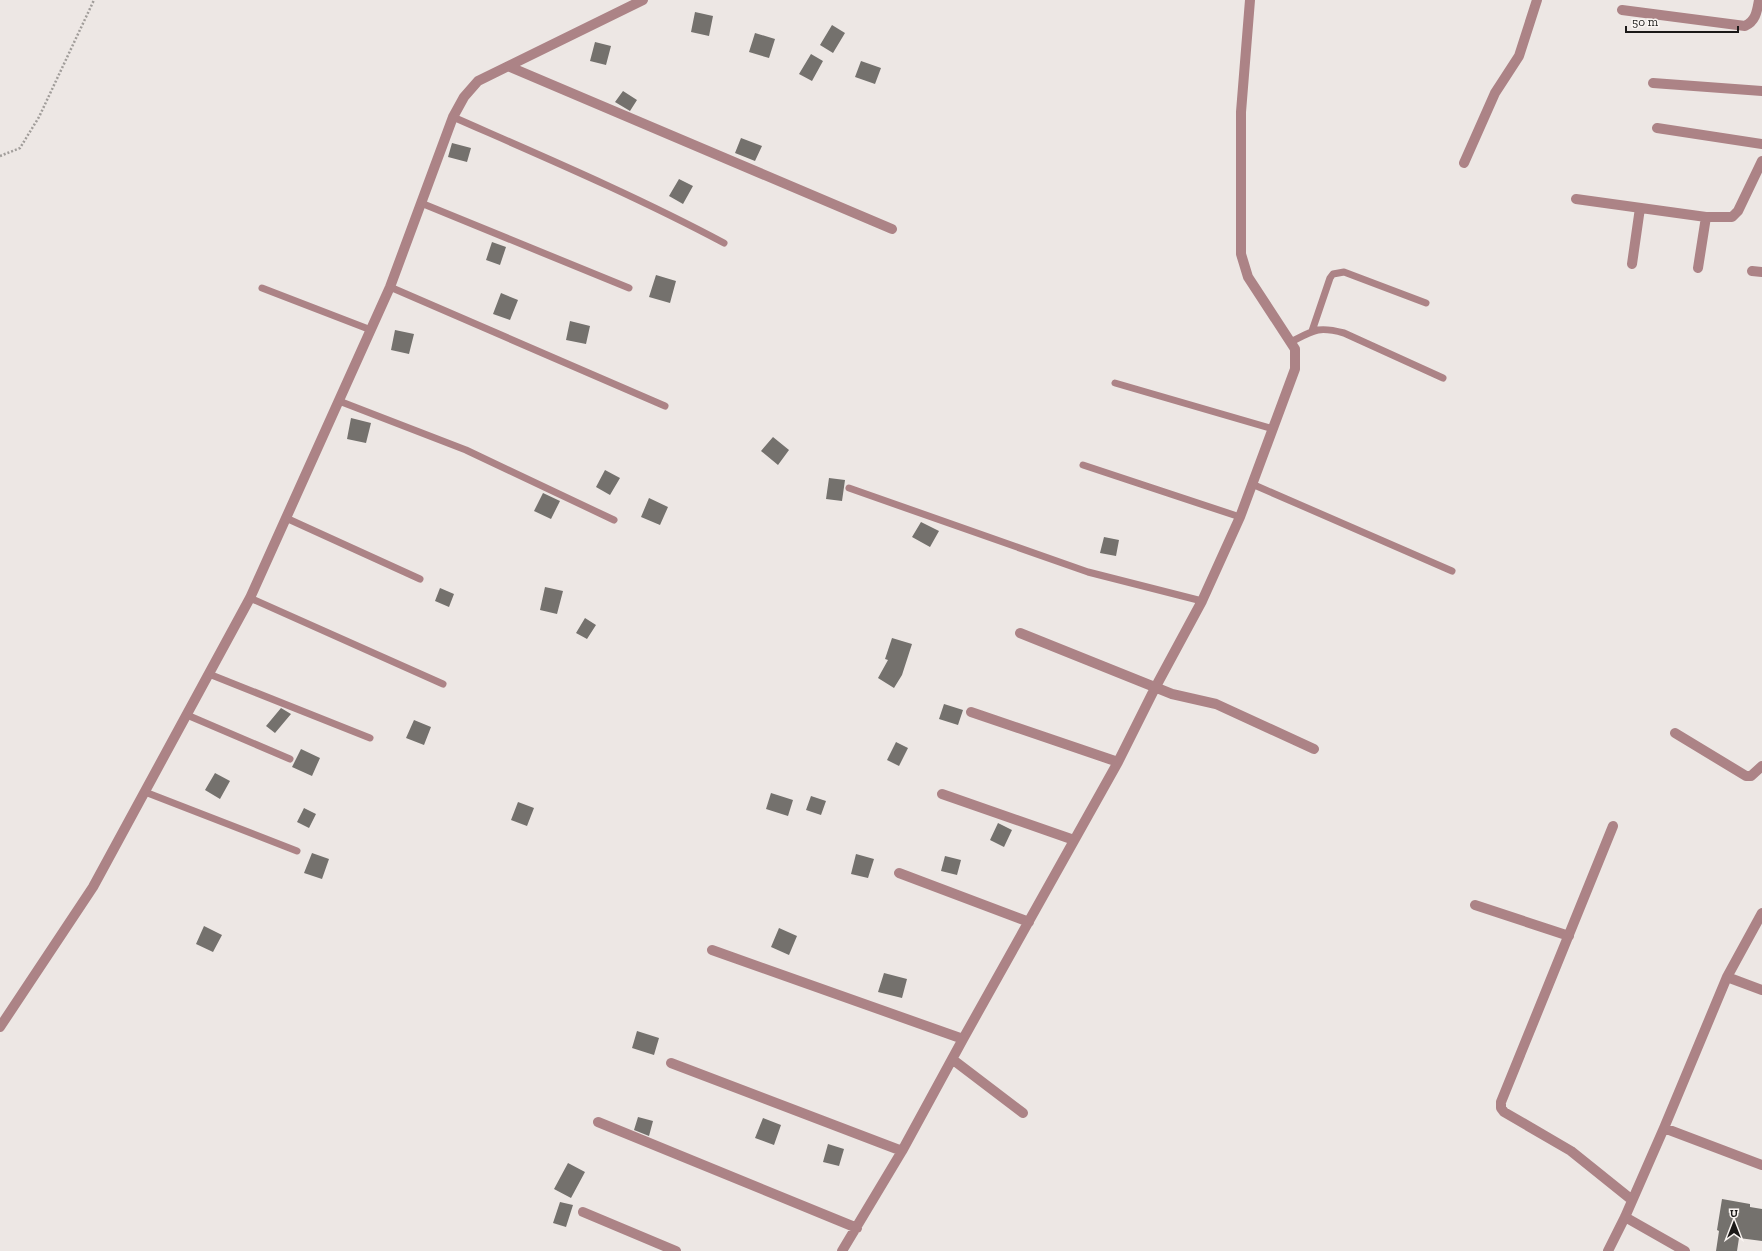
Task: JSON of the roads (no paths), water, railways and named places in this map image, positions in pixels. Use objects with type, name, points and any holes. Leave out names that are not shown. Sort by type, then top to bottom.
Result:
[{"type":"street","points":[[0,1027],[93,887],[250,598],[390,287],[452,117],[464,98],[478,81],[510,67],[644,0]]},
{"type":"street","points":[[842,1251],[902,1151],[1118,762],[1155,688],[1202,600],[1240,517],[1295,369],[1295,349],[1248,277],[1241,254],[1241,112],[1250,0]]},
{"type":"street","points":[[1464,163],[1496,92],[1519,56],[1537,0]]},
{"type":"street","points":[[1622,10],[1745,26],[1752,22],[1756,14],[1759,0]]},
{"type":"street","points":[[510,67],[892,229]]},
{"type":"street","points":[[1653,83],[1762,91]]},
{"type":"street","points":[[1657,128],[1762,144]]},
{"type":"street","points":[[1576,199],[1706,217],[1727,218],[1736,215],[1762,161]]},
{"type":"street","points":[[1632,264],[1640,208]]},
{"type":"street","points":[[1698,268],[1706,217]]},
{"type":"street","points":[[1020,633],[1155,688],[1172,694],[1216,704],[1314,749]]},
{"type":"street","points":[[971,712],[1118,762]]},
{"type":"street","points":[[1675,733],[1746,776],[1751,776],[1762,766]]},
{"type":"street","points":[[942,794],[1074,840]]},
{"type":"street","points":[[1613,826],[1570,936],[1501,1102],[1501,1108],[1504,1112],[1571,1151],[1632,1200]]},
{"type":"street","points":[[899,874],[1029,922]]},
{"type":"street","points":[[1475,904],[1570,936]]},
{"type":"street","points":[[1608,1251],[1625,1217],[1664,1128],[1727,977],[1762,913]]},
{"type":"street","points":[[712,950],[963,1039]]},
{"type":"street","points":[[1727,977],[1762,990]]},
{"type":"street","points":[[952,1059],[1023,1113]]},
{"type":"street","points":[[671,1063],[902,1151]]},
{"type":"street","points":[[598,1122],[857,1228]]},
{"type":"street","points":[[1664,1128],[1762,1166]]},
{"type":"street","points":[[583,1212],[676,1251]]},
{"type":"street","points":[[1625,1217],[1685,1251]]},
{"type":"lane","points":[[452,117],[669,213],[724,243]]},
{"type":"lane","points":[[421,203],[629,288]]},
{"type":"lane","points":[[1312,331],[1330,278],[1338,272],[1344,272],[1426,303]]},
{"type":"lane","points":[[390,287],[665,406]]},
{"type":"lane","points":[[262,288],[371,330]]},
{"type":"lane","points":[[1291,342],[1312,331],[1323,329],[1344,333],[1443,378]]},
{"type":"lane","points":[[1115,383],[1273,429]]},
{"type":"lane","points":[[339,401],[466,450],[614,520]]},
{"type":"lane","points":[[1083,465],[1240,517]]},
{"type":"lane","points":[[1252,484],[1452,571]]},
{"type":"lane","points":[[849,488],[1088,572],[1202,600]]},
{"type":"lane","points":[[286,518],[420,579]]},
{"type":"lane","points":[[250,598],[443,684]]},
{"type":"lane","points":[[209,674],[370,738]]},
{"type":"lane","points":[[187,715],[290,759]]},
{"type":"lane","points":[[145,792],[297,851]]}]
